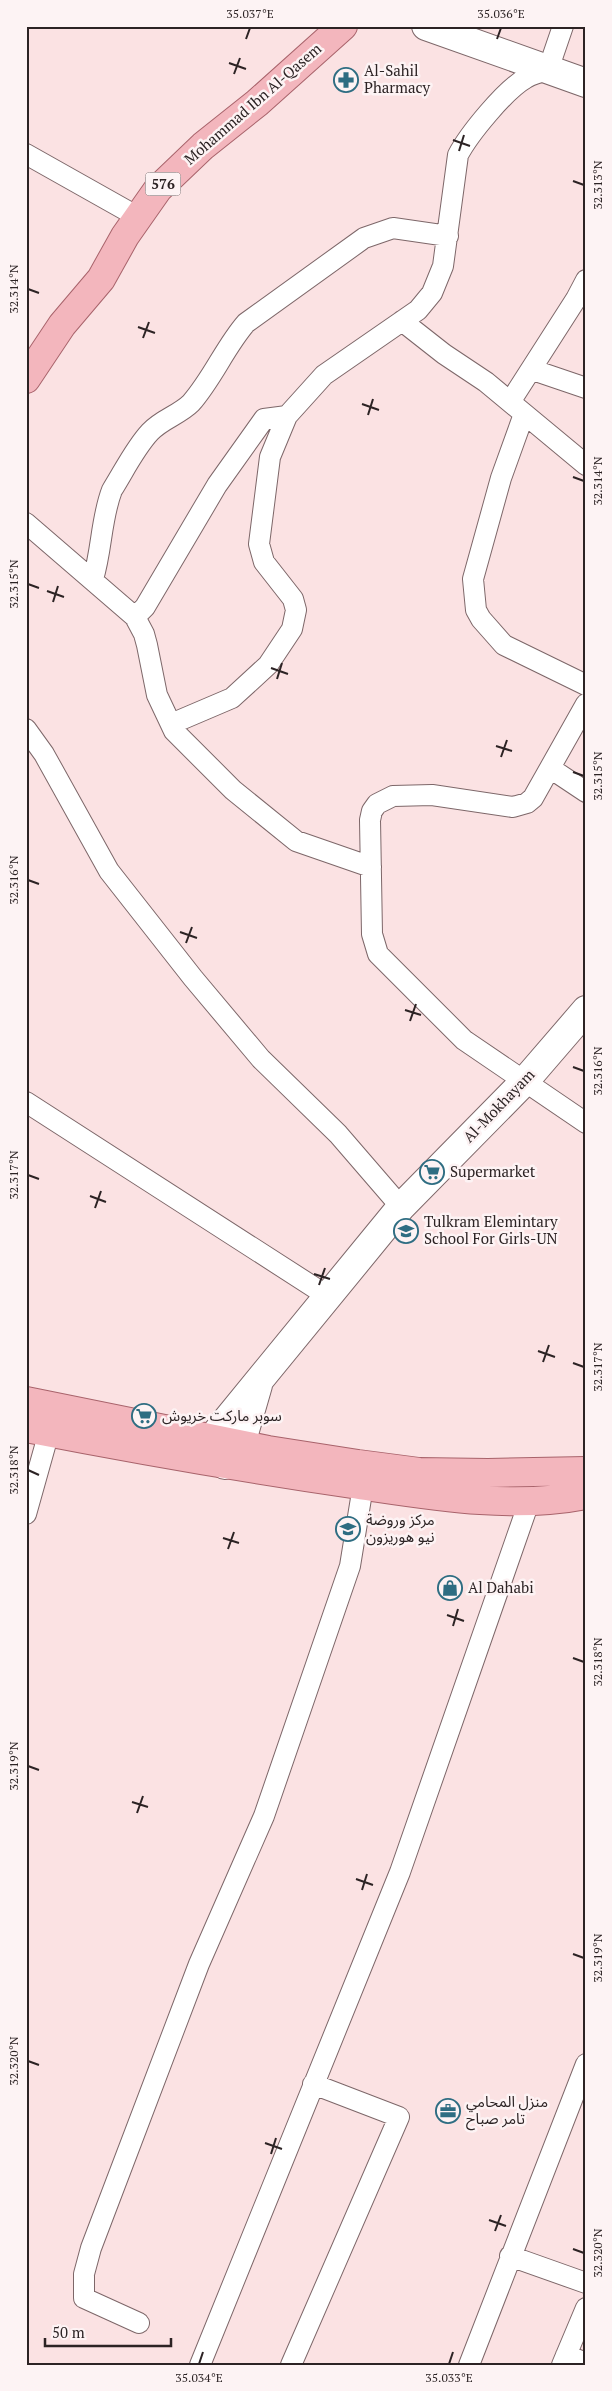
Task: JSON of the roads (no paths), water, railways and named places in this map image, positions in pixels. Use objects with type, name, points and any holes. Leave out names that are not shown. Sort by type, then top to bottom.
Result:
[{"type":"main road","name":"Mohammad Ibn Al-Qasem","points":[[26,379],[62,326],[100,279],[138,217],[158,189],[203,146],[257,103],[343,26]]},
{"type":"main road","points":[[26,1401],[212,1438],[233,1455],[363,1486],[435,1496],[586,1506]]},
{"type":"main road","points":[[37,1430],[233,1455],[358,1464],[419,1472],[586,1471]]},
{"type":"main road","points":[[529,1502],[586,1495]]},
{"type":"street","points":[[426,26],[586,83]]},
{"type":"street","points":[[548,70],[563,26]]},
{"type":"street","points":[[171,724],[232,698],[268,665],[295,621],[296,610],[293,600],[264,562],[259,544],[268,468],[287,416],[324,375],[418,310],[432,293],[443,266],[456,166],[464,143],[517,84],[527,77],[548,70]]},
{"type":"street","points":[[26,154],[138,217]]},
{"type":"street","points":[[93,580],[100,556],[112,490],[151,431],[182,411],[191,402],[214,373],[238,332],[246,324],[364,238],[393,228],[448,236]]},
{"type":"street","points":[[586,280],[581,302],[532,370],[517,408],[473,579],[476,610],[491,632],[504,644],[586,685]]},
{"type":"street","points":[[402,321],[517,408],[586,465]]},
{"type":"street","points":[[532,370],[586,388]]},
{"type":"street","points":[[135,617],[145,607],[217,485],[264,419],[287,416]]},
{"type":"street","points":[[26,523],[135,617],[144,634],[157,695],[174,730],[233,790],[296,841],[371,867]]},
{"type":"street","points":[[586,704],[532,798],[520,806],[513,807],[432,795],[393,796],[384,799],[372,811],[370,820],[372,934],[378,954],[464,1040],[586,1123]]},
{"type":"street","points":[[26,728],[44,754],[109,871],[193,978],[261,1059],[338,1134],[401,1207]]},
{"type":"street","points":[[550,768],[586,792]]},
{"type":"street","name":"Al-Mokhayam","points":[[212,1438],[258,1385],[401,1207],[524,1082],[586,1010]]},
{"type":"street","points":[[26,1102],[329,1297]]},
{"type":"street","points":[[233,1455],[258,1385]]},
{"type":"street","points":[[26,1514],[37,1430]]},
{"type":"street","points":[[139,2323],[84,2298],[84,2274],[91,2248],[199,1964],[264,1816],[350,1566],[363,1486]]},
{"type":"street","points":[[200,2365],[400,1872],[529,1502]]},
{"type":"street","points":[[469,2365],[586,2064]]},
{"type":"street","points":[[291,2365],[399,2118],[313,2084]]},
{"type":"street","points":[[510,2256],[586,2283]]},
{"type":"street","points":[[586,2308],[564,2360],[586,2363]]},
{"type":"place","name":"Al-Sahil Pharmacy","points":[[346,80]]},
{"type":"place","name":"Supermarket","points":[[432,1172]]},
{"type":"place","name":"Tulkram Elemintary School For Girls-UN","points":[[406,1231]]},
{"type":"place","name":"سوبر ماركت خريوش","points":[[144,1416]]},
{"type":"place","name":"مركز وروضة نيو هوريزون","points":[[348,1529]]},
{"type":"place","name":"Al Dahabi","points":[[450,1588]]},
{"type":"place","name":"منزل المحامي تامر صباح","points":[[448,2111]]}]
